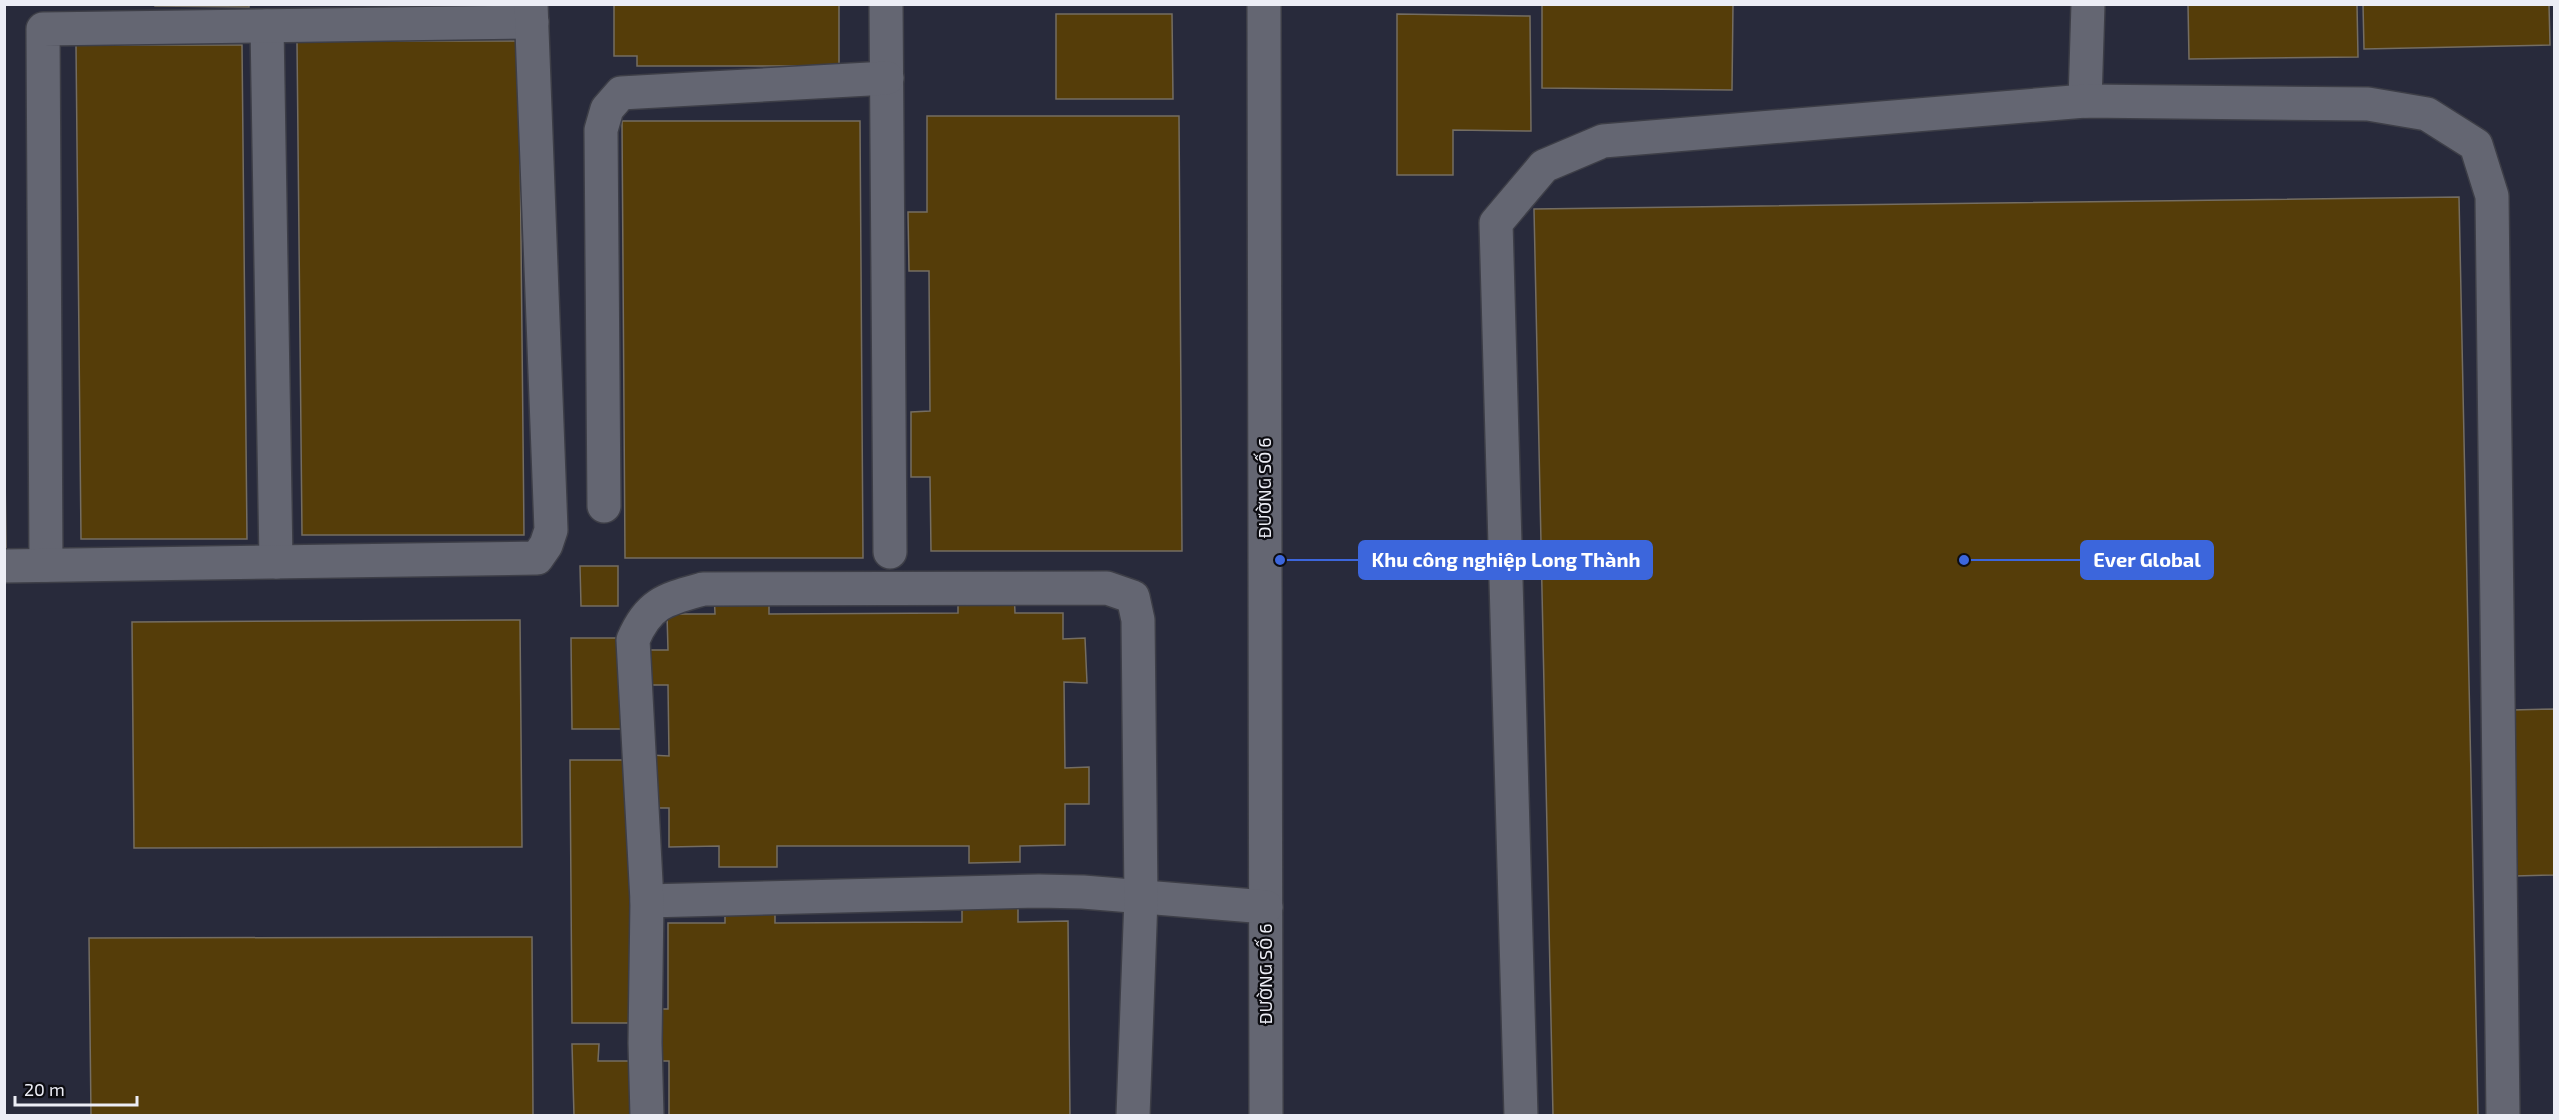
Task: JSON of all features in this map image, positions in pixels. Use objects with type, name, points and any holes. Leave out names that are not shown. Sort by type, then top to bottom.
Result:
[{"type":"street","points":[[886,4],[890,552]]},
{"type":"street","name":"ĐƯỜNG SỐ 6","points":[[1263,4],[1266,1116]]},
{"type":"street","points":[[2085,101],[2088,4]]},
{"type":"street","points":[[4,566],[46,566],[537,558],[546,544],[550,530],[532,13],[267,26],[43,29],[46,566]]},
{"type":"street","points":[[267,26],[276,562]]},
{"type":"street","points":[[604,506],[601,130],[607,109],[621,93],[887,78]]},
{"type":"street","points":[[1521,1116],[1496,223],[1544,166],[1603,141],[2085,101],[2368,104],[2427,114],[2476,146],[2492,196],[2503,1116]]},
{"type":"street","points":[[647,1116],[645,1043],[647,901],[633,640],[639,625],[652,608],[666,599],[703,589],[1107,588],[1133,597],[1138,620],[1141,898],[1133,1116]]},
{"type":"street","points":[[647,901],[1039,891],[1083,892],[1266,907]]},
{"type":"shaded area","points":[[5,5],[2554,5],[2554,1115],[5,1116]]},
{"type":"building","points":[[155,4],[249,4],[249,7],[155,6]]},
{"type":"building","points":[[614,4],[839,4],[839,66],[637,66],[637,56],[614,56]]},
{"type":"building","points":[[1542,4],[1733,4],[1732,90],[1542,88]]},
{"type":"building","points":[[2188,4],[2357,4],[2358,57],[2189,59]]},
{"type":"building","points":[[2363,4],[2549,4],[2550,45],[2364,49]]},
{"type":"building","points":[[1056,14],[1172,14],[1173,99],[1056,99]]},
{"type":"building","points":[[1397,14],[1530,16],[1531,131],[1453,130],[1453,175],[1397,175]]},
{"type":"building","points":[[297,41],[519,41],[524,535],[302,535]]},
{"type":"building","points":[[76,45],[242,45],[247,539],[81,539]]},
{"type":"building","points":[[927,116],[1179,116],[1182,551],[931,551],[930,477],[911,477],[911,412],[930,411],[929,271],[909,271],[908,212],[927,212]]},
{"type":"building","points":[[622,121],[860,121],[863,558],[625,558]]},
{"type":"building","points":[[2459,197],[2478,1116],[1553,1116],[1534,209]]},
{"type":"building","points":[[4,394],[6,548],[4,548]]},
{"type":"building","points":[[580,566],[618,566],[618,606],[581,606]]},
{"type":"building","points":[[958,590],[1014,590],[1015,613],[1063,613],[1063,639],[1085,638],[1087,683],[1064,682],[1065,768],[1089,767],[1089,804],[1065,804],[1065,845],[1020,846],[1020,862],[969,863],[969,846],[777,846],[777,867],[719,867],[719,846],[669,847],[669,808],[650,808],[650,755],[669,756],[668,685],[648,685],[648,650],[668,650],[667,614],[715,614],[714,592],[769,592],[769,614],[958,613]]},
{"type":"building","points":[[520,620],[522,847],[134,848],[132,622]]},
{"type":"building","points":[[571,638],[623,638],[624,729],[572,729]]},
{"type":"building","points":[[2554,709],[2554,875],[2515,876],[2511,710]]},
{"type":"building","points":[[570,760],[632,760],[635,1023],[572,1023]]},
{"type":"building","points":[[962,905],[1018,905],[1018,922],[1068,921],[1070,1116],[669,1116],[669,1061],[656,1061],[656,1009],[668,1009],[668,923],[725,923],[725,908],[775,907],[775,923],[962,922]]},
{"type":"building","points":[[532,937],[533,1116],[91,1116],[89,938]]},
{"type":"building","points":[[572,1044],[599,1044],[598,1061],[634,1061],[635,1116],[574,1116]]},
{"type":"place","name":"Khu công nghiệp Long Thành","points":[[1280,560]]},
{"type":"place","name":"Ever Global","points":[[1964,560]]}]
